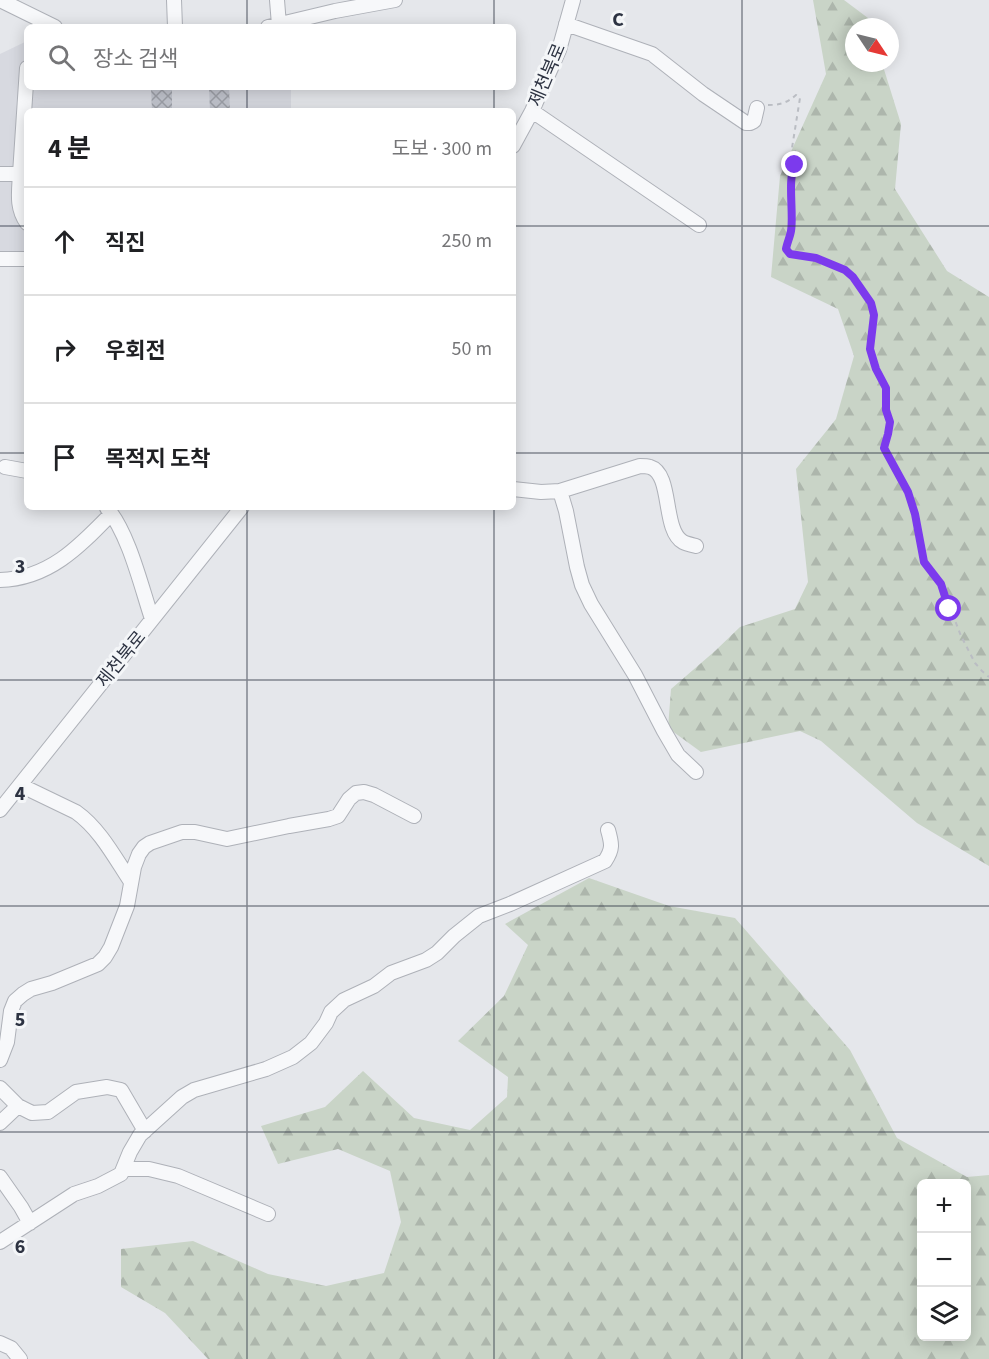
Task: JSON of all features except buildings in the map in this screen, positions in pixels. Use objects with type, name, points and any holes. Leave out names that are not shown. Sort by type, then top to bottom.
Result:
[{"type":"street","points":[[0,0],[49,24]]},
{"type":"street","points":[[174,0],[175,24]]},
{"type":"street","points":[[273,24],[277,0]]},
{"type":"street","points":[[281,24],[395,0]]},
{"type":"street","name":"제천북로","points":[[516,140],[559,50],[573,0]]},
{"type":"street","points":[[566,24],[652,54],[703,94],[746,123],[753,121],[757,108]]},
{"type":"street","points":[[24,108],[26,90]]},
{"type":"street","points":[[532,111],[699,225]]},
{"type":"street","points":[[24,113],[18,206],[24,219]]},
{"type":"street","points":[[0,174],[20,174]]},
{"type":"street","points":[[0,259],[24,258]]},
{"type":"street","points":[[516,489],[560,491],[640,466],[651,467],[662,481],[675,534],[681,542],[696,546]]},
{"type":"street","points":[[5,467],[24,470]]},
{"type":"street","points":[[560,491],[577,567],[591,604],[635,675],[678,755],[696,772]]},
{"type":"street","points":[[0,580],[45,570],[76,549],[109,510],[131,552],[152,619]]},
{"type":"street","name":"제천북로","points":[[0,810],[240,510]]},
{"type":"street","points":[[20,785],[84,817],[131,882]]},
{"type":"street","points":[[0,1060],[7,1042],[11,1011],[15,1001],[31,989],[98,964],[105,957],[127,906],[134,867],[139,854],[150,843],[182,832],[195,832],[227,839],[329,819],[338,816],[356,793],[364,792],[414,816]]},
{"type":"street","points":[[0,1242],[74,1194],[98,1186],[121,1174],[140,1135],[182,1097],[194,1090],[266,1069],[293,1057],[311,1043],[331,1012],[344,1000],[374,986],[391,973],[426,960],[479,916],[605,861],[611,852],[608,830]]},
{"type":"street","points":[[0,1088],[18,1106],[32,1113],[48,1112],[76,1092],[107,1087],[121,1090],[145,1131]]},
{"type":"street","points":[[0,1123],[18,1106]]},
{"type":"street","points":[[124,1169],[149,1169],[178,1176],[268,1214]]},
{"type":"street","points":[[0,1177],[30,1223]]},
{"type":"street","points":[[0,1343],[11,1348],[20,1359]]},
{"type":"path","points":[[757,108],[761,105],[787,103],[796,95],[800,98],[792,148],[798,157],[792,171],[791,234],[786,249],[790,254],[816,258],[845,270],[853,277],[871,303],[874,315],[870,349],[876,369],[886,388],[886,410],[890,422],[884,448],[912,502],[924,562],[941,584],[961,636],[975,663],[989,677]]},
{"type":"shaded area","points":[[24,42],[24,90],[291,90],[291,108],[24,108],[24,254],[0,253],[0,54]]},
{"type":"green space","points":[[813,0],[844,0],[868,18],[845,18],[845,72],[885,72],[901,124],[895,189],[947,271],[989,297],[989,866],[917,823],[821,741],[800,731],[701,752],[668,728],[671,689],[740,627],[795,609],[808,582],[796,469],[836,419],[854,356],[838,309],[771,277],[780,176],[826,74]]},
{"type":"green space","points":[[589,878],[669,906],[735,918],[850,1050],[897,1138],[967,1177],[989,1175],[989,1359],[208,1359],[165,1313],[121,1287],[121,1249],[193,1241],[268,1274],[326,1286],[384,1273],[401,1222],[390,1171],[338,1149],[278,1164],[261,1126],[325,1107],[363,1071],[414,1118],[470,1130],[507,1097],[508,1077],[458,1041],[504,996],[528,945],[505,924]]},
{"type":"route","points":[[795,165],[792,171],[791,234],[786,249],[790,254],[806,255],[845,270],[853,277],[871,303],[874,324],[870,341],[871,358],[886,388],[886,410],[890,422],[884,448],[908,492],[915,514],[924,562],[941,584],[949,609]]}]
